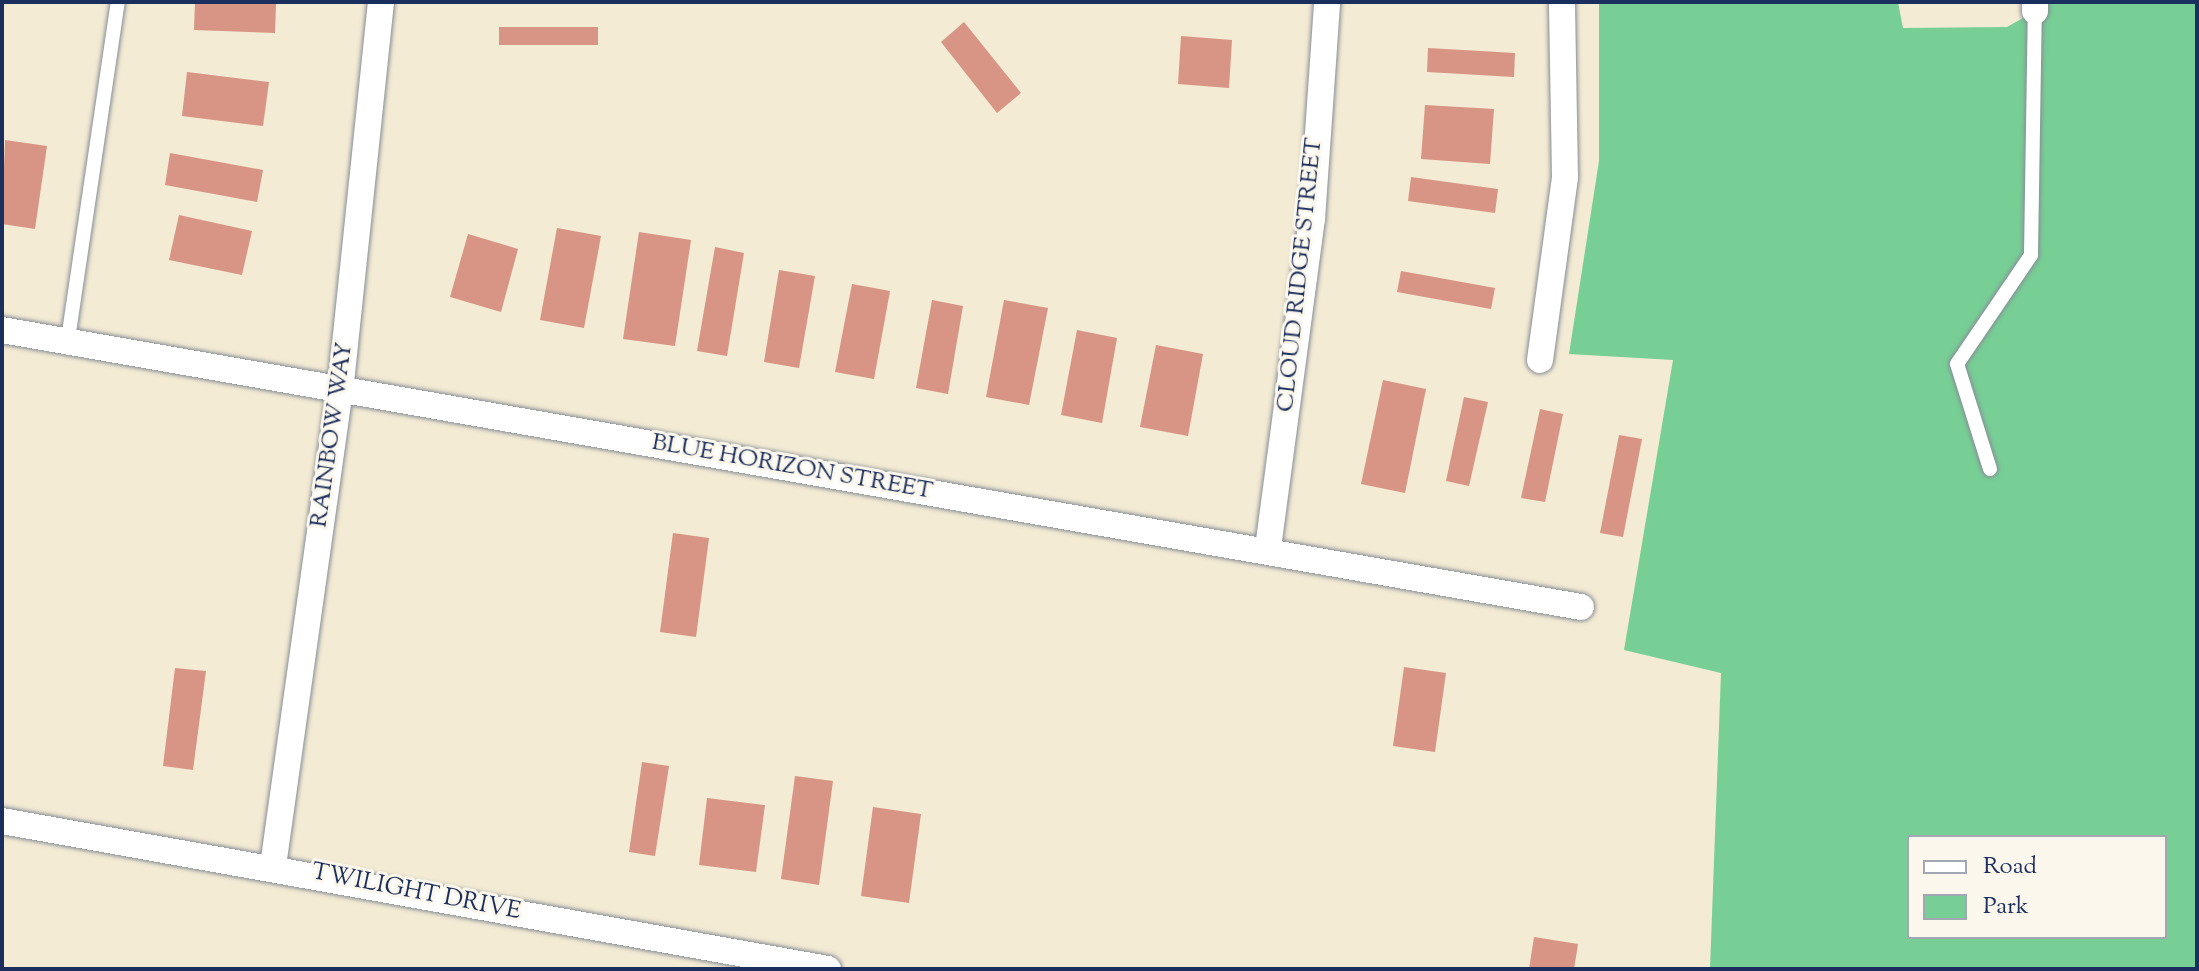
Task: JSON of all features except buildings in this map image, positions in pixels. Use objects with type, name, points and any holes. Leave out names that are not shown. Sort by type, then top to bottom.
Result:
[{"type":"street","name":"RAINBOW WAY","points":[[273,866],[340,392],[381,2]]},
{"type":"street","name":"CLOUD RIDGE STREET","points":[[1268,548],[1312,219],[1327,2]]},
{"type":"street","points":[[1540,360],[1565,177],[1562,2]]},
{"type":"street","name":"BLUE HORIZON STREET","points":[[2,330],[67,346],[1268,548],[1581,607]]},
{"type":"street","name":"TWILIGHT DRIVE","points":[[2,821],[273,866],[828,969]]},
{"type":"lane","points":[[67,346],[118,2]]},
{"type":"lane","points":[[1990,469],[1957,364],[2031,255],[2035,7]]},
{"type":"green space","points":[[1599,2],[1898,2],[1903,28],[2007,27],[2051,2],[2197,2],[2197,969],[1710,969],[1721,673],[1624,650],[1673,360],[1569,354],[1599,161]]}]
